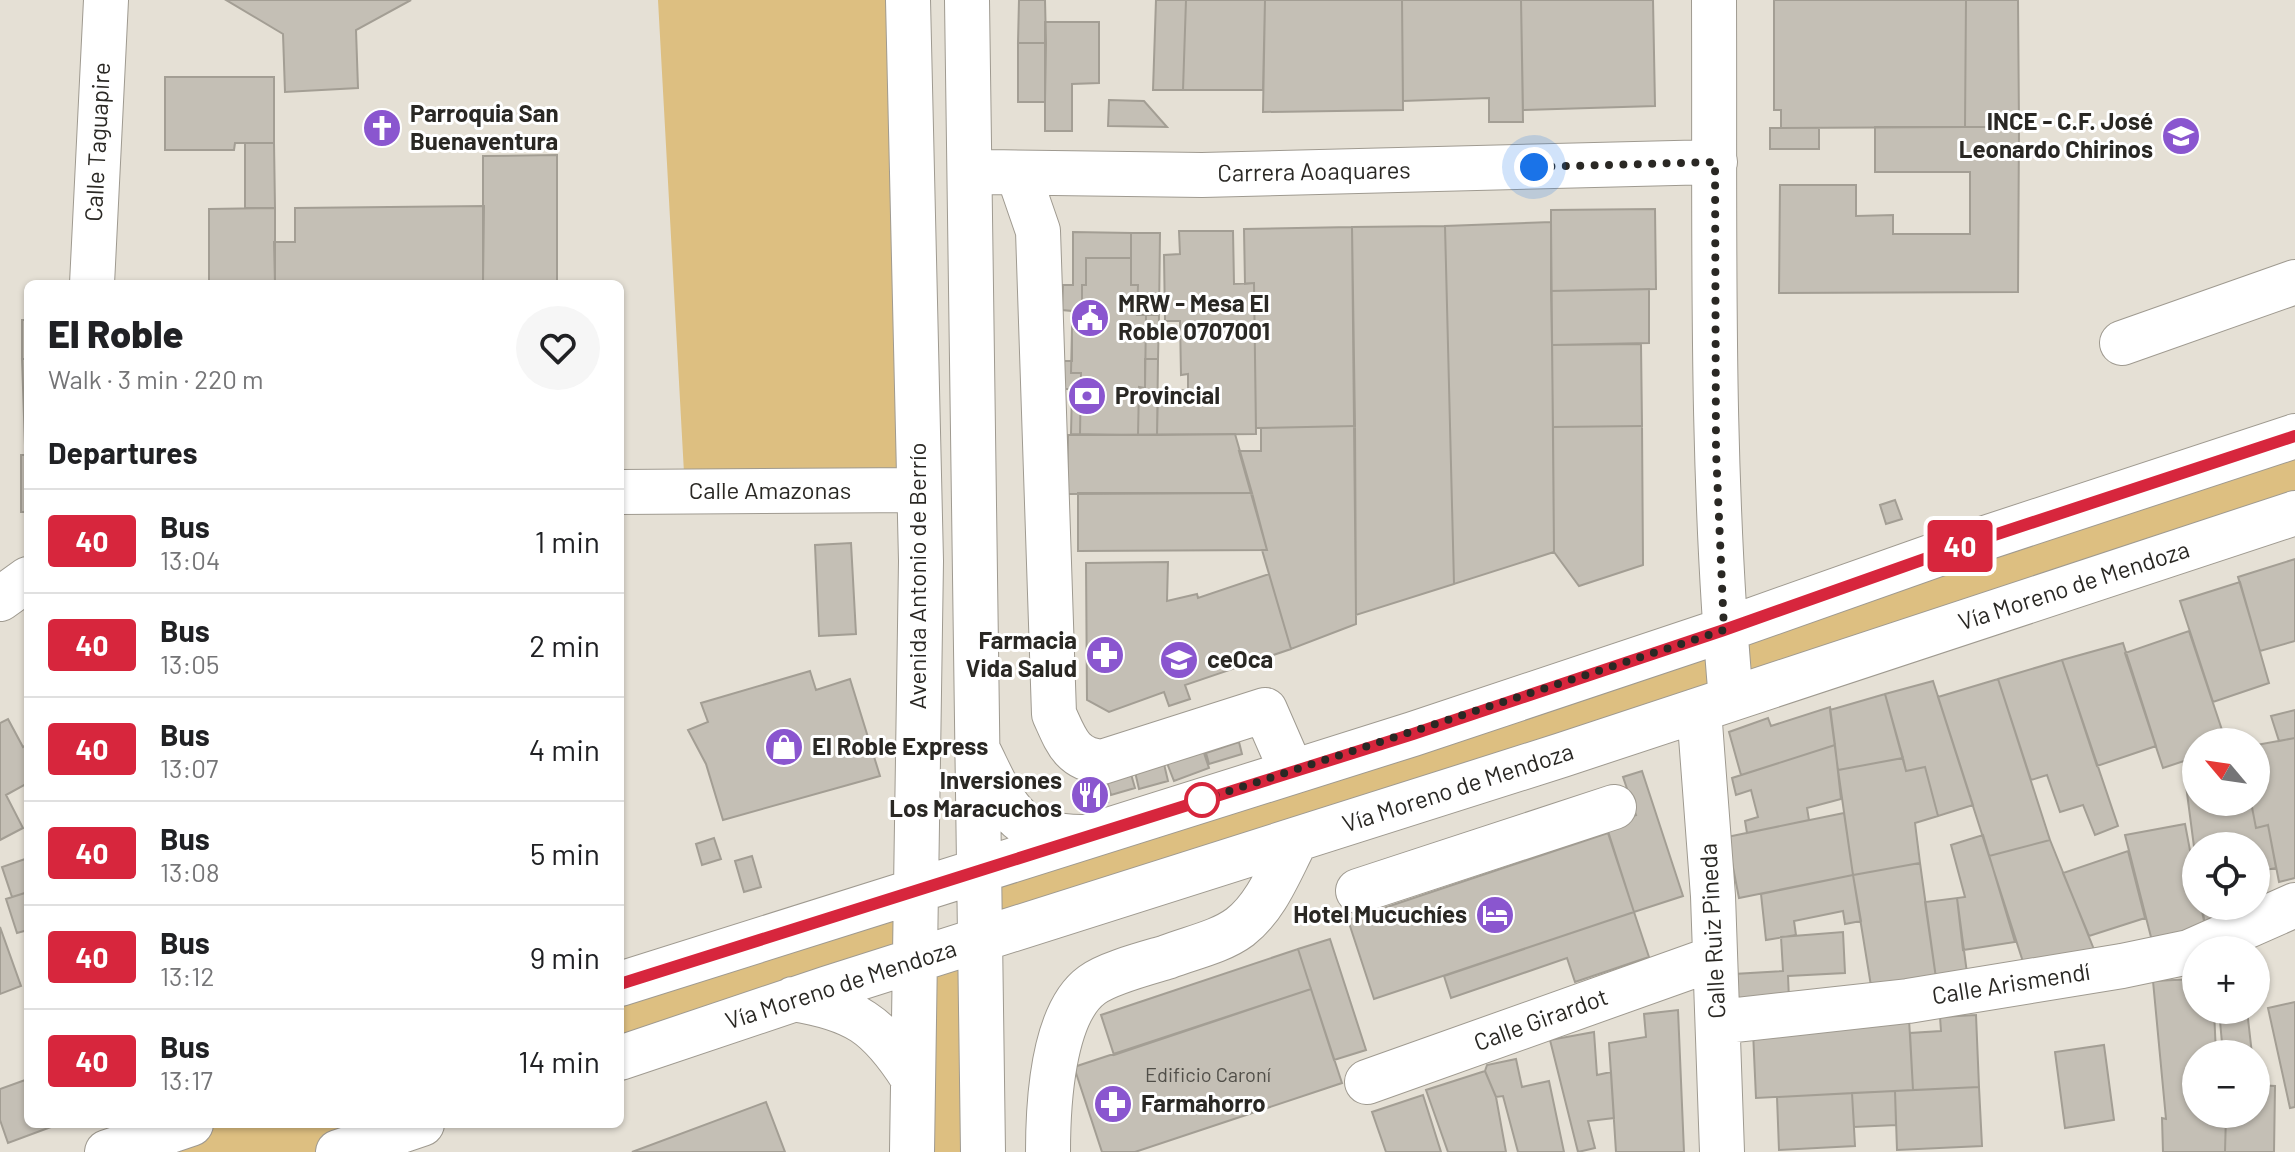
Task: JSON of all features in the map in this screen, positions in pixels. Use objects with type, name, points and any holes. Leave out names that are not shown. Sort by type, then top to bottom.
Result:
[{"type":"street","name":"Calle Taguapire","points":[[92,280],[106,0]]},
{"type":"street","name":"Avenida Antonio de Berrío","points":[[908,0],[921,561],[912,1152]]},
{"type":"street","points":[[967,0],[983,1152]]},
{"type":"street","name":"Calle Ruiz Pineda","points":[[1714,0],[1716,451],[1724,630],[1715,705],[1715,958],[1722,1152]]},
{"type":"street","name":"Carrera Aoaquares","points":[[912,171],[1202,175],[1715,162]]},
{"type":"street","points":[[1018,173],[1038,231],[1054,714],[1067,742],[1084,760],[1102,762],[1265,710],[1292,772]]},
{"type":"street","points":[[2122,343],[2295,282]]},
{"type":"street","points":[[624,983],[1292,772],[1724,630],[1967,544],[2295,436]]},
{"type":"street","name":"Calle Amazonas","points":[[624,492],[919,490]]},
{"type":"street","name":"Vía Moreno de Mendoza","points":[[624,1057],[793,999],[1715,705],[2295,513]]},
{"type":"street","points":[[0,599],[24,582]]},
{"type":"street","points":[[977,749],[999,793],[1017,819],[1039,833],[1083,837]]},
{"type":"street","points":[[1369,817],[1374,886],[1614,807]]},
{"type":"street","points":[[1048,1152],[1048,1109],[1055,1060],[1073,1008],[1092,985],[1238,929],[1257,911],[1296,840]]},
{"type":"street","name":"Calle Arismendí","points":[[1718,1022],[1908,1001],[2122,966],[2189,952],[2295,905]]},
{"type":"street","name":"Calle Girardot","points":[[1367,1082],[1715,958]]},
{"type":"street","points":[[793,999],[830,1005],[859,1019],[893,1047],[912,1077]]},
{"type":"street","points":[[107,1152],[179,1128]]},
{"type":"street","points":[[338,1152],[410,1128]]},
{"type":"shaded area","points":[[658,0],[908,0],[919,490],[685,491]]},
{"type":"shaded area","points":[[2295,436],[2295,513],[985,934],[983,874]]},
{"type":"shaded area","points":[[915,891],[914,960],[980,940],[983,1152],[912,1152],[913,961],[624,1057],[624,983]]},
{"type":"shaded area","points":[[179,1128],[410,1128],[338,1152],[107,1152]]},
{"type":"building","points":[[226,0],[411,0],[356,30],[358,88],[285,92],[283,34]]},
{"type":"building","points":[[1019,0],[1045,0],[1046,43],[1018,43]]},
{"type":"building","points":[[1156,0],[1186,0],[1183,90],[1153,90]]},
{"type":"building","points":[[1186,0],[1265,0],[1263,90],[1183,90]]},
{"type":"building","points":[[1265,0],[1402,0],[1403,110],[1263,112]]},
{"type":"building","points":[[1402,0],[1521,0],[1523,122],[1489,122],[1489,98],[1403,101]]},
{"type":"building","points":[[1521,0],[1653,0],[1655,106],[1523,110]]},
{"type":"building","points":[[1774,0],[1966,0],[1965,127],[1781,128],[1781,110],[1774,110]]},
{"type":"building","points":[[1966,0],[2018,0],[2019,127],[1965,127]]},
{"type":"building","points":[[1045,22],[1099,22],[1099,83],[1072,84],[1072,131],[1045,131]]},
{"type":"building","points":[[1018,43],[1046,43],[1045,102],[1018,102]]},
{"type":"building","points":[[165,77],[274,77],[274,143],[235,143],[234,150],[165,150]]},
{"type":"building","points":[[1109,100],[1144,101],[1167,127],[1108,126]]},
{"type":"building","points":[[1875,127],[2019,127],[2018,292],[1779,293],[1780,185],[1856,185],[1856,216],[1893,215],[1893,234],[1970,234],[1970,172],[1875,172]]},
{"type":"building","points":[[1770,128],[1819,128],[1819,149],[1770,149]]},
{"type":"building","points":[[245,143],[274,143],[275,208],[245,208]]},
{"type":"building","points":[[557,155],[557,280],[483,280],[483,156]]},
{"type":"building","points":[[484,206],[483,280],[275,280],[274,242],[295,242],[295,208]]},
{"type":"building","points":[[275,208],[275,280],[209,280],[209,209]]},
{"type":"building","points":[[1655,209],[1656,289],[1551,291],[1551,210]]},
{"type":"building","points":[[1551,222],[1554,552],[1454,584],[1445,226]]},
{"type":"building","points":[[1445,226],[1454,584],[1356,615],[1352,227]]},
{"type":"building","points":[[1352,227],[1355,426],[1256,428],[1254,283],[1245,284],[1244,229]]},
{"type":"building","points":[[1179,231],[1233,231],[1234,284],[1254,283],[1256,434],[1157,435],[1158,391],[1188,390],[1188,374],[1181,375],[1180,321],[1165,321],[1164,255],[1180,254]]},
{"type":"building","points":[[1073,232],[1131,233],[1131,285],[1138,285],[1137,315],[1159,315],[1158,359],[1145,359],[1145,388],[1139,387],[1138,435],[1071,434],[1072,389],[1061,389],[1062,361],[1072,361],[1072,311],[1062,310],[1063,285],[1073,285]]},
{"type":"building","points":[[1131,233],[1160,233],[1159,315],[1137,315],[1138,285],[1131,285]]},
{"type":"building","points":[[1086,258],[1131,258],[1131,285],[1138,285],[1137,315],[1146,315],[1145,388],[1139,387],[1138,435],[1080,435],[1081,373],[1071,373],[1072,329],[1082,329],[1082,285],[1086,285]]},
{"type":"building","points":[[1649,289],[1649,343],[1552,345],[1551,291]]},
{"type":"building","points":[[22,320],[24,320],[24,359]]},
{"type":"building","points":[[1641,344],[1642,426],[1553,427],[1552,345]]},
{"type":"building","points":[[22,359],[24,359],[24,416]]},
{"type":"building","points":[[1145,359],[1158,359],[1157,435],[1138,435],[1139,387],[1145,388]]},
{"type":"building","points":[[1355,426],[1356,624],[1291,649],[1262,550],[1267,550],[1239,451],[1261,451],[1261,428]]},
{"type":"building","points":[[1642,426],[1643,565],[1579,586],[1554,552],[1553,427]]},
{"type":"building","points":[[1235,434],[1252,493],[1067,494],[1068,435]]},
{"type":"building","points":[[21,455],[24,455],[24,512],[21,512]]},
{"type":"building","points":[[1078,493],[1252,493],[1267,550],[1078,551]]},
{"type":"building","points":[[1895,500],[1902,519],[1886,524],[1880,505]]},
{"type":"building","points":[[851,543],[856,634],[819,636],[815,545]]},
{"type":"building","points":[[2295,559],[2295,641],[2260,651],[2238,577]]},
{"type":"building","points":[[1168,562],[1167,601],[1197,594],[1198,598],[1269,574],[1291,649],[1185,685],[1190,699],[1169,706],[1164,692],[1109,712],[1087,700],[1086,563]]},
{"type":"building","points":[[2240,582],[2269,683],[2213,702],[2180,601]]},
{"type":"building","points":[[2189,631],[2221,728],[2182,728],[2182,762],[2163,768],[2125,653]]},
{"type":"building","points":[[2123,643],[2156,746],[2097,766],[2062,660]]},
{"type":"building","points":[[2062,660],[2118,826],[2095,835],[2083,805],[2060,812],[2047,775],[2031,780],[1998,679]]},
{"type":"building","name":"El Roble Express","points":[[810,671],[816,690],[850,679],[880,776],[723,820],[706,764],[688,730],[708,722],[701,703]]},
{"type":"building","points":[[1998,679],[2050,840],[1989,856],[1938,697]]},
{"type":"building","points":[[1933,681],[1973,805],[1938,816],[1925,767],[1906,771],[1885,694]]},
{"type":"building","points":[[1885,694],[1903,758],[1838,770],[1830,710]]},
{"type":"building","points":[[1830,707],[1835,745],[1741,775],[1729,732],[1768,718],[1771,726]]},
{"type":"building","points":[[2295,710],[2295,738],[2279,741],[2271,716]]},
{"type":"building","points":[[8,719],[24,746],[24,785],[6,795],[23,828],[0,840],[0,723]]},
{"type":"building","points":[[2295,738],[2295,878],[2279,882],[2268,825],[2256,828],[2254,816],[2270,816],[2270,742]]},
{"type":"building","points":[[1239,742],[1242,754],[1209,764],[1206,753]]},
{"type":"building","points":[[1835,745],[1841,799],[1807,808],[1809,820],[1747,833],[1745,821],[1758,817],[1751,790],[1736,795],[1732,778]]},
{"type":"building","points":[[1203,750],[1209,768],[1174,781],[1167,763]]},
{"type":"building","points":[[1903,758],[1906,771],[1925,767],[1938,816],[1915,823],[1920,863],[1853,875],[1838,770]]},
{"type":"building","points":[[1164,764],[1168,781],[1139,789],[1135,772]]},
{"type":"building","points":[[1642,771],[1683,896],[1634,912],[1606,825],[1636,815],[1623,777]]},
{"type":"building","points":[[1131,774],[1135,788],[1111,795],[1107,781]]},
{"type":"building","name":"Inversiones Los Maracuchos","points":[[1101,779],[1108,802],[1080,811],[1073,788]]},
{"type":"building","points":[[1844,813],[1853,875],[1739,898],[1727,837]]},
{"type":"building","points":[[2190,816],[2254,816],[2256,828],[2268,825],[2269,832],[2192,832]]},
{"type":"building","points":[[2185,824],[2187,832],[2182,832],[2182,920],[2204,920],[2205,926],[2152,941],[2125,835]]},
{"type":"building","points":[[1608,833],[1634,912],[1374,999],[1348,920]]},
{"type":"building","points":[[1983,835],[2015,942],[1963,950],[1957,898],[1965,897],[1951,845]]},
{"type":"building","points":[[2270,836],[2276,868],[2270,869]]},
{"type":"building","points":[[714,838],[721,859],[702,865],[696,844]]},
{"type":"building","points":[[2050,840],[2095,952],[2025,968],[1989,856]]},
{"type":"building","points":[[2128,851],[2145,918],[2089,936],[2063,873]]},
{"type":"building","points":[[752,856],[761,887],[744,892],[735,861]]},
{"type":"building","points":[[24,859],[24,893],[12,897],[2,867]]},
{"type":"building","points":[[1920,863],[1936,978],[1871,986],[1853,875]]},
{"type":"building","points":[[1853,875],[1861,921],[1845,924],[1843,911],[1794,921],[1796,935],[1766,940],[1761,894]]},
{"type":"building","points":[[24,893],[24,931],[17,933],[6,899]]},
{"type":"building","points":[[1957,898],[1967,973],[1936,978],[1925,902]]},
{"type":"building","points":[[1634,912],[1649,957],[1575,982],[1567,958],[1451,998],[1444,976]]},
{"type":"building","points":[[2204,920],[2224,920],[2205,926]]},
{"type":"building","points":[[0,927],[21,986],[0,994]]},
{"type":"building","points":[[1843,932],[1845,973],[1788,976],[1789,999],[1735,1002],[1734,974],[1783,971],[1781,937]]},
{"type":"building","points":[[1330,939],[1366,1050],[1334,1060],[1298,949]]},
{"type":"building","points":[[1298,949],[1311,989],[1114,1055],[1101,1015]]},
{"type":"building","points":[[2182,980],[2182,1024],[2215,1024],[2215,1040],[2182,1040],[2182,1128],[2226,1128],[2225,1152],[2163,1152],[2162,1118],[2166,1119],[2153,981]]},
{"type":"building","points":[[1311,989],[1342,1083],[1135,1152],[1102,1152],[1074,1067]]},
{"type":"building","points":[[2295,1002],[2295,1107],[2290,1108],[2270,1008]]},
{"type":"building","points":[[1678,1010],[1684,1152],[1616,1152],[1609,1043],[1646,1037],[1644,1014]]},
{"type":"building","points":[[1976,1015],[1979,1087],[1913,1090],[1910,1033],[1941,1031],[1940,1017]]},
{"type":"building","points":[[1909,1019],[1913,1090],[1756,1098],[1753,1032]]},
{"type":"building","points":[[2220,1024],[2249,1024],[2250,1040],[2222,1040]]},
{"type":"building","points":[[1594,1032],[1597,1075],[1611,1072],[1614,1118],[1588,1121],[1595,1148],[1578,1152],[1550,1040]]},
{"type":"building","points":[[2104,1045],[2114,1120],[2065,1128],[2055,1052]]},
{"type":"building","points":[[1516,1059],[1522,1087],[1549,1081],[1564,1152],[1518,1152],[1503,1096],[1496,1097],[1485,1071],[1487,1065]]},
{"type":"building","points":[[1485,1071],[1496,1097],[1506,1152],[1448,1152],[1426,1090]]},
{"type":"building","points":[[24,1080],[24,1128],[48,1128],[8,1143],[0,1120],[0,1089]]},
{"type":"building","points":[[2270,1086],[2275,1086],[2274,1152],[2225,1152],[2226,1128],[2270,1128]]},
{"type":"building","points":[[1979,1087],[1982,1146],[1897,1150],[1895,1091]]},
{"type":"building","points":[[1895,1091],[1896,1125],[1854,1127],[1852,1093]]},
{"type":"building","points":[[1852,1093],[1855,1146],[1779,1150],[1777,1097]]},
{"type":"building","points":[[1423,1095],[1441,1152],[1386,1152],[1372,1112]]},
{"type":"building","points":[[766,1102],[785,1152],[632,1152]]},
{"type":"bus line","name":"40","points":[[624,983],[1413,734],[1724,630],[1967,544],[2295,436]]},
{"type":"place","name":"Parroquia San Buenaventura","points":[[382,128]]},
{"type":"place","name":"INCE - C.F. José Leonardo Chirinos","points":[[2181,136]]},
{"type":"place","name":"MRW - Mesa El Roble 0707001","points":[[1090,318]]},
{"type":"place","name":"Provincial","points":[[1087,396]]},
{"type":"place","name":"Farmacia Vida Salud","points":[[1105,655]]},
{"type":"place","name":"ceOca","points":[[1179,660]]},
{"type":"place","name":"El Roble Express","points":[[784,747]]},
{"type":"place","name":"Inversiones Los Maracuchos","points":[[1090,795]]},
{"type":"place","name":"Hotel Mucuchíes","points":[[1495,915]]},
{"type":"place","name":"Farmahorro","points":[[1113,1104]]},
{"type":"route","points":[[1202,800],[1413,734],[1724,630],[1716,451],[1715,162],[1534,167]]}]
